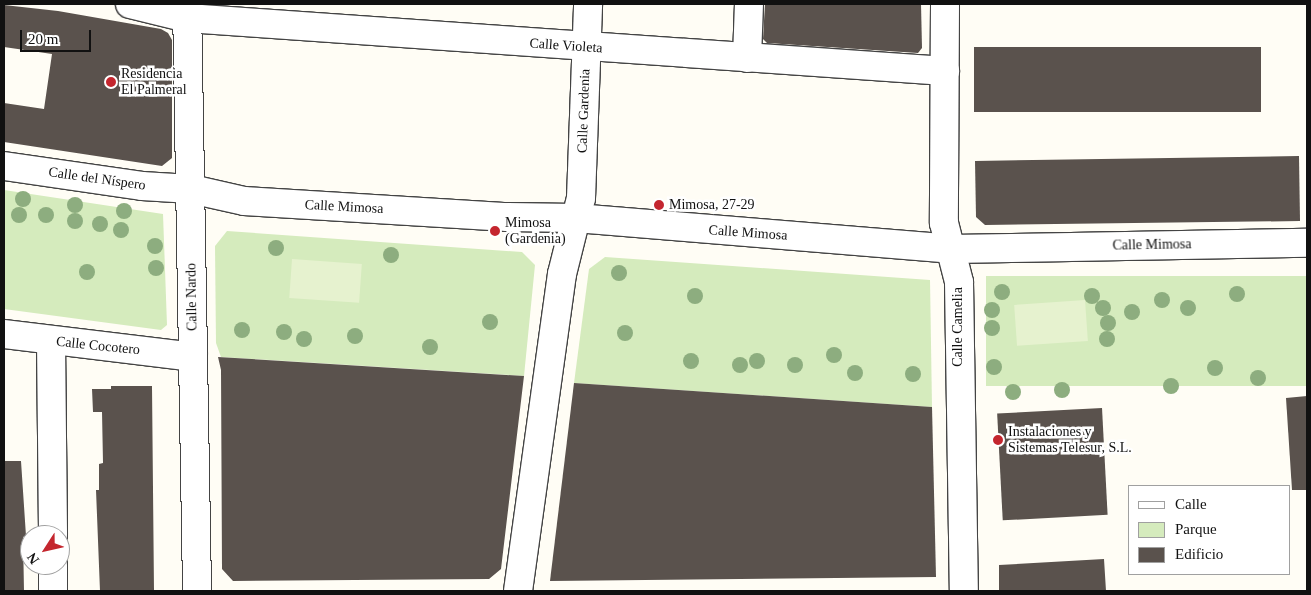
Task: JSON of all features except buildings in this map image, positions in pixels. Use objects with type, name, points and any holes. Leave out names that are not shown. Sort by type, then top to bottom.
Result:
[{"type":"street","name":"Calle Violeta","points":[[130,4],[586,48],[945,71]]},
{"type":"street","name":"Calle Gardenia","points":[[518,591],[562,274],[581,198],[588,4]]},
{"type":"street","points":[[746,58],[749,4]]},
{"type":"street","name":"Calle Camelia","points":[[945,4],[944,222],[958,282],[957,354],[964,591]]},
{"type":"street","name":"Calle Nardo","points":[[187,11],[197,591]]},
{"type":"street","name":"Calle del Níspero","points":[[4,166],[142,186],[191,189]]},
{"type":"street","name":"Calle Mimosa","points":[[191,189],[244,201],[508,217],[576,218],[951,249],[1307,243]]},
{"type":"street","name":"Calle Cocotero","points":[[4,334],[193,357]]},
{"type":"street","points":[[50,341],[52,525]]},
{"type":"street","points":[[53,575],[53,591]]},
{"type":"green space","points":[[4,190],[163,214],[167,325],[161,330],[4,309]]},
{"type":"green space","points":[[227,231],[522,252],[535,265],[524,376],[221,357],[216,343],[215,246]]},
{"type":"green space","points":[[605,257],[930,280],[932,407],[574,383],[589,269]]},
{"type":"green space","points":[[292,259],[362,264],[359,303],[289,298]]},
{"type":"green space","points":[[986,276],[1307,276],[1307,386],[986,386]]},
{"type":"green space","points":[[1085,300],[1088,341],[1017,346],[1014,305]]},
{"type":"place","name":"Residencia El Palmeral","points":[[111,82]]},
{"type":"place","name":"Mimosa, 27-29","points":[[659,205]]},
{"type":"place","name":"Mimosa (Gardenia)","points":[[495,231]]},
{"type":"place","name":"Instalaciones y Sistemas Telesur, S.L.","points":[[998,440]]}]
